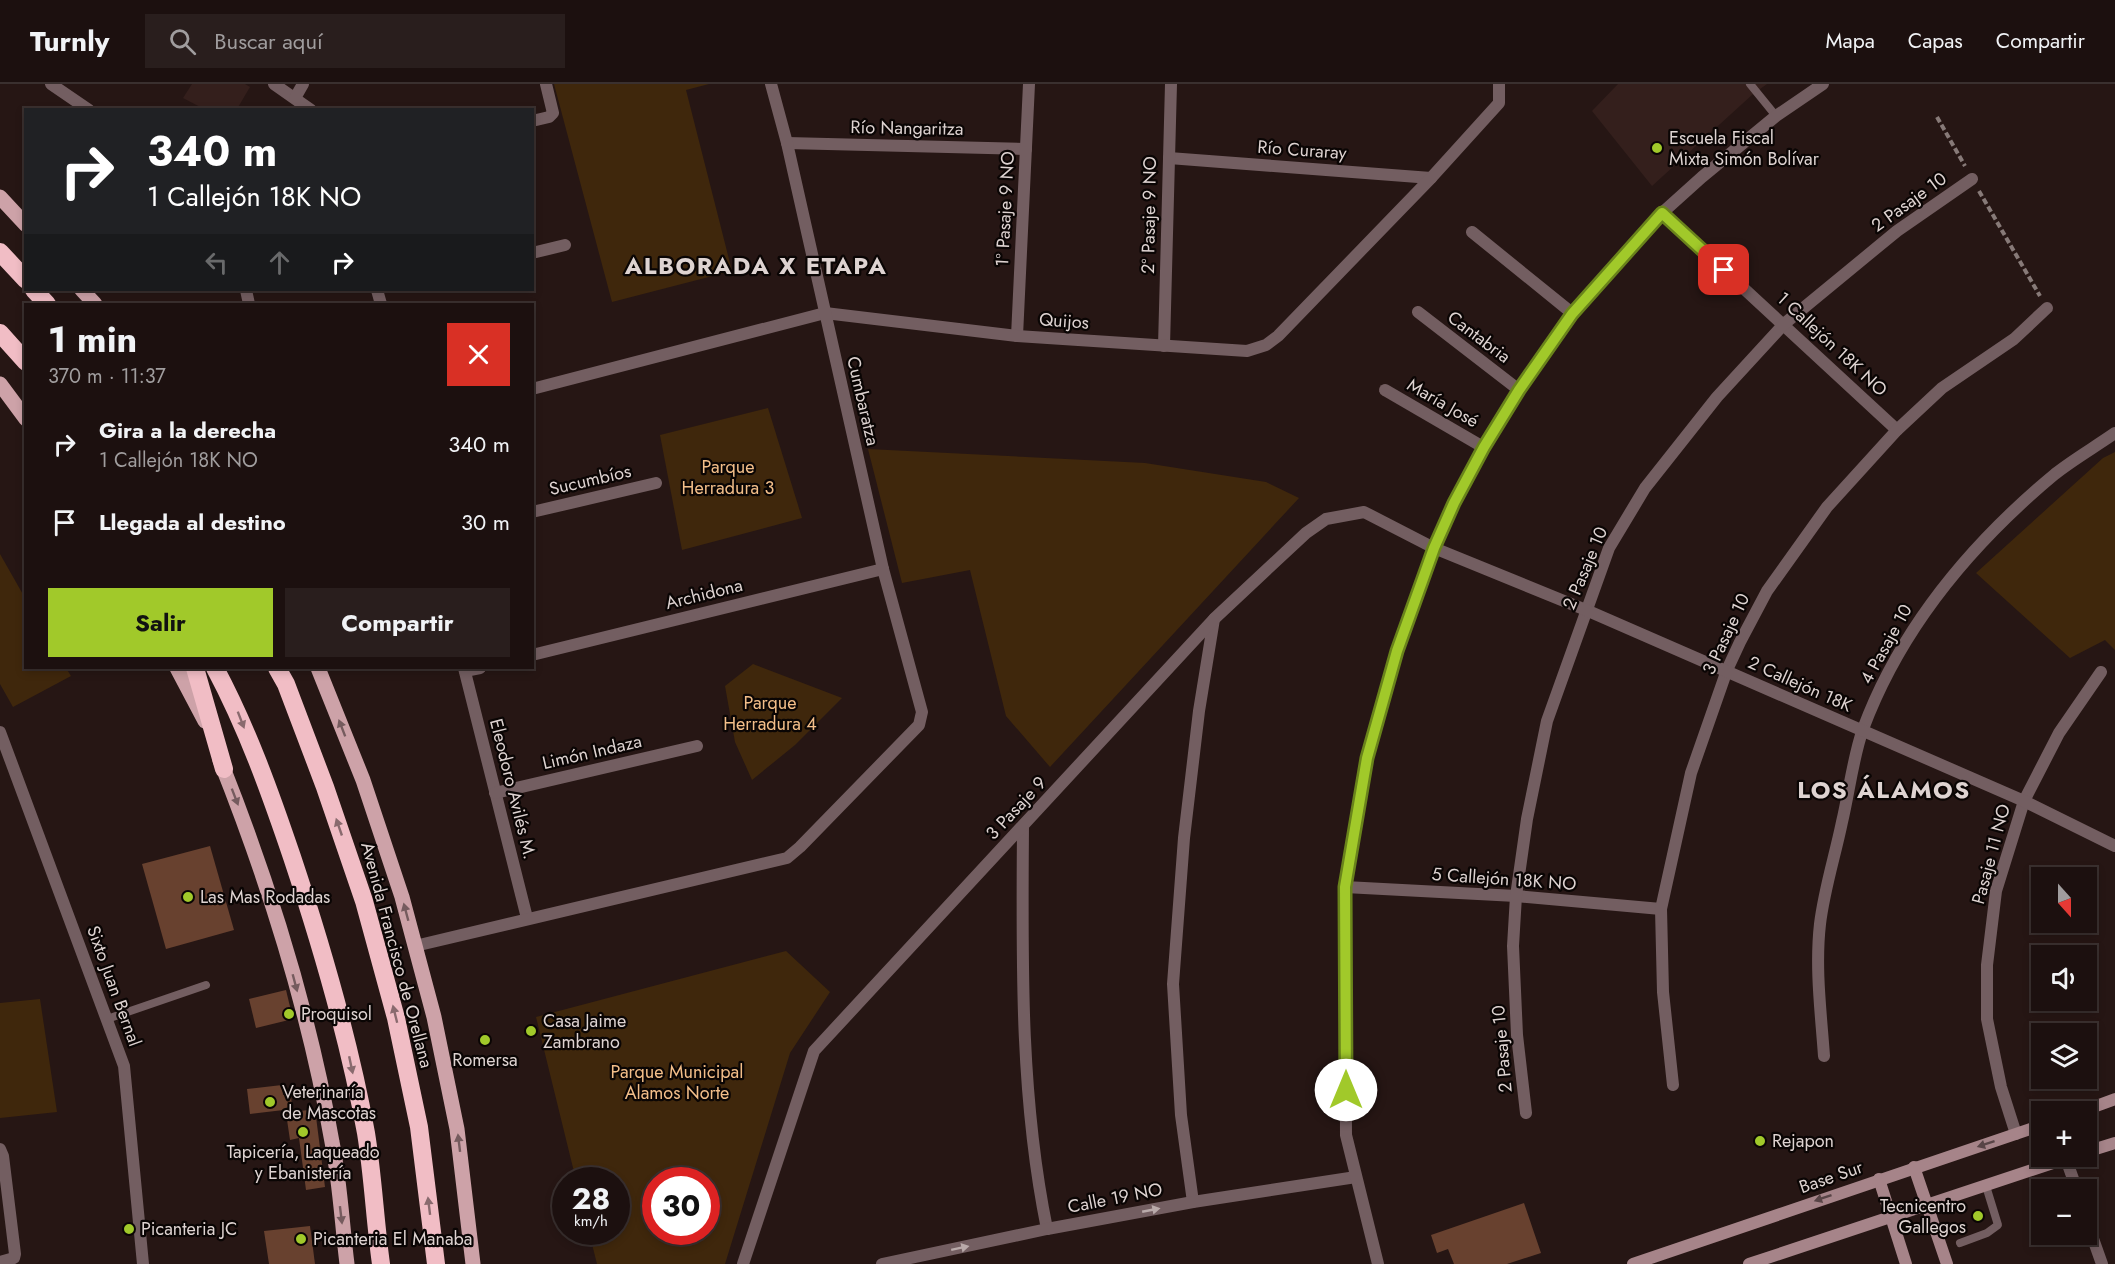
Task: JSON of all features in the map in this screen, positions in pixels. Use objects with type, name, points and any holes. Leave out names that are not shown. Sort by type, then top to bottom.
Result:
[{"type":"highway","points":[[0,252],[24,278]]},
{"type":"highway","points":[[35,291],[46,303]]},
{"type":"highway","points":[[0,333],[24,360]]},
{"type":"highway","points":[[195,669],[224,769]]},
{"type":"highway","points":[[216,669],[236,706],[275,806],[313,918],[343,1030],[366,1134],[381,1264]]},
{"type":"highway","name":"Avenida Francisco de Orellana","points":[[278,669],[333,807],[364,901],[396,1018],[419,1127],[436,1264]]},
{"type":"main road","points":[[0,197],[24,223]]},
{"type":"main road","points":[[83,291],[95,303]]},
{"type":"main road","points":[[0,384],[24,416]]},
{"type":"main road","points":[[178,669],[207,724],[245,823],[282,933],[311,1042],[333,1144],[347,1264]]},
{"type":"main road","name":"Avenida Francisco de Orellana","points":[[318,669],[363,780],[402,897],[434,1017],[457,1129],[473,1264]]},
{"type":"street","points":[[51,84],[86,108]]},
{"type":"street","points":[[274,84],[308,108]]},
{"type":"street","points":[[295,98],[303,84]]},
{"type":"street","points":[[534,120],[549,117],[552,113],[546,84]]},
{"type":"street","name":"Cumbaratza","points":[[527,918],[787,858],[919,725],[922,712],[883,569],[787,143],[771,84]]},
{"type":"street","name":"1º Pasaje 9 NO","points":[[1017,336],[1029,84]]},
{"type":"street","name":"2º Pasaje 9 NO","points":[[1164,346],[1171,84]]},
{"type":"street","name":"Quijos","points":[[534,388],[825,313],[1017,336],[1247,351],[1266,345],[1278,336],[1431,178],[1499,103],[1499,84]]},
{"type":"street","points":[[1378,1264],[1346,1135],[1345,887],[1367,758],[1397,651],[1434,548],[1454,503],[1484,447],[1519,390],[1572,314],[1662,213],[1776,116],[1823,84]]},
{"type":"street","name":"Río Nangaritza","points":[[787,143],[1026,149]]},
{"type":"street","name":"Río Curaray","points":[[1169,158],[1431,178]]},
{"type":"street","name":"2 Pasaje 10","points":[[1526,1113],[1517,1035],[1513,946],[1516,896],[1527,819],[1546,721],[1609,548],[1645,489],[1717,397],[1784,324],[1896,231],[1972,179]]},
{"type":"street","name":"1 Callejón 18K NO","points":[[1662,213],[1897,430]]},
{"type":"street","points":[[1472,232],[1572,314]]},
{"type":"street","points":[[534,253],[566,245]]},
{"type":"street","name":"3 Pasaje 10","points":[[1673,1085],[1663,992],[1661,909],[1691,773],[1727,670],[1767,591],[1827,507],[1897,430],[1942,388],[2014,339],[2047,308]]},
{"type":"street","name":"Cantabria","points":[[1418,312],[1519,390]]},
{"type":"street","name":"María José","points":[[1385,390],[1484,447]]},
{"type":"street","name":"4 Pasaje 10","points":[[1824,1056],[1818,977],[1820,924],[1862,731],[1877,696],[1904,643],[1957,569],[1999,525],[2056,473],[2115,433]]},
{"type":"street","name":"Sucumbíos","points":[[534,512],[656,483]]},
{"type":"street","name":"3 Pasaje 9","points":[[743,1264],[814,1051],[1214,619],[1306,533],[1326,519],[1364,512],[1434,548]]},
{"type":"street","name":"2 Callejón 18K","points":[[1434,548],[1727,670],[2024,801],[2115,846]]},
{"type":"street","name":"Archidona","points":[[534,655],[883,569]]},
{"type":"street","points":[[1193,1202],[1181,1115],[1173,984],[1184,838],[1199,711],[1214,619]]},
{"type":"street","name":"Eleodoro Avilés M.","points":[[465,669],[527,918]]},
{"type":"street","name":"Pasaje 11 NO","points":[[2016,1134],[2001,1087],[1987,1019],[1987,965],[1996,891],[2024,801],[2059,733],[2101,672]]},
{"type":"street","name":"Sixto Juan Bernal","points":[[0,732],[124,1066],[143,1264]]},
{"type":"street","name":"Limón Indaza","points":[[495,793],[697,746]]},
{"type":"street","points":[[1023,827],[1024,1014],[1030,1125],[1047,1229]]},
{"type":"street","name":"5 Callejón 18K NO","points":[[1345,887],[1516,896],[1661,909]]},
{"type":"street","points":[[415,946],[527,918]]},
{"type":"street","points":[[2097,1106],[2115,1099]]},
{"type":"street","name":"Base Sur","points":[[1633,1264],[2031,1129]]},
{"type":"street","points":[[2097,1149],[2115,1143]]},
{"type":"street","points":[[0,1262],[14,1258],[15,1254],[1,1150]]},
{"type":"street","points":[[1914,1167],[1947,1264]]},
{"type":"street","points":[[1749,1264],[2043,1167]]},
{"type":"street","name":"Calle 19 NO","points":[[882,1264],[1047,1229],[1193,1202],[1356,1177]]},
{"type":"street","points":[[1879,1179],[1906,1264]]},
{"type":"street","points":[[2095,1245],[2102,1264]]},
{"type":"lane","points":[[1750,84],[1776,116]]},
{"type":"lane","points":[[107,1019],[206,986]]},
{"type":"lane","points":[[1960,1243],[1994,1229],[1998,1225],[1986,1186]]},
{"type":"path","points":[[1937,117],[2047,308]]},
{"type":"shaded area","points":[[192,84],[245,84],[250,87],[238,108],[202,108],[183,98]]},
{"type":"shaded area","name":"Escuela Fiscal Mixta Simón Bolívar","points":[[1618,84],[1767,84],[1753,94],[1652,186],[1592,111]]},
{"type":"green space","points":[[554,84],[709,84],[686,90],[732,271],[612,302]]},
{"type":"green space","name":"Parque Herradura 3","points":[[768,408],[802,518],[682,550],[660,435]]},
{"type":"green space","points":[[868,449],[1145,463],[1266,482],[1299,498],[1050,767],[1006,716],[970,570],[902,583]]},
{"type":"green space","points":[[2115,452],[2115,650],[2105,640],[2070,658],[1976,573],[2103,458]]},
{"type":"green space","points":[[0,554],[24,596],[24,669],[67,669],[71,676],[13,707],[0,684]]},
{"type":"green space","name":"Parque Herradura 4","points":[[753,664],[842,698],[795,745],[752,780],[735,742],[725,686]]},
{"type":"green space","name":"Parque Municipal Alamos Norte","points":[[786,951],[830,992],[790,1053],[725,1264],[597,1264],[592,1245],[630,1245],[630,1167],[573,1167],[536,1017]]},
{"type":"green space","points":[[40,999],[57,1112],[0,1118],[0,1003]]},
{"type":"building","name":"Las Mas Rodadas","points":[[210,846],[234,930],[166,949],[142,864]]},
{"type":"building","points":[[286,990],[293,1019],[256,1028],[249,999]]},
{"type":"building","name":"Veterinaría de Mascotas","points":[[282,1085],[283,1095],[291,1094],[292,1109],[250,1114],[247,1089]]},
{"type":"building","points":[[315,1109],[325,1187],[306,1190],[299,1138],[290,1140],[286,1113]]},
{"type":"building","points":[[1524,1203],[1541,1253],[1507,1264],[1454,1264],[1448,1249],[1437,1253],[1431,1235]]},
{"type":"building","points":[[310,1226],[315,1264],[269,1264],[264,1231]]},
{"type":"place","name":"Escuela Fiscal Mixta Simón Bolívar","points":[[1657,148]]},
{"type":"place","name":"Las Mas Rodadas","points":[[188,897]]},
{"type":"place","name":"Proquisol","points":[[289,1014]]},
{"type":"place","name":"Casa Jaime Zambrano","points":[[531,1031]]},
{"type":"place","name":"Romersa","points":[[485,1040]]},
{"type":"place","name":"Veterinaría de Mascotas","points":[[270,1102]]},
{"type":"place","name":"Tapicería, Laqueado y Ebanistería","points":[[303,1132]]},
{"type":"place","name":"Rejapon","points":[[1760,1141]]},
{"type":"place","name":"Tecnicentro Gallegos","points":[[1978,1216]]},
{"type":"place","name":"Picanteria JC","points":[[129,1229]]},
{"type":"place","name":"Picanteria El Manaba","points":[[301,1239]]},
{"type":"district","name":"ALBORADA X ETAPA","points":[[756,266]]},
{"type":"district","name":"LOS ÁLAMOS","points":[[1884,790]]},
{"type":"route","points":[[1346,1090],[1345,887],[1367,758],[1397,651],[1434,548],[1454,503],[1507,409],[1572,314],[1662,213],[1724,270]]}]
